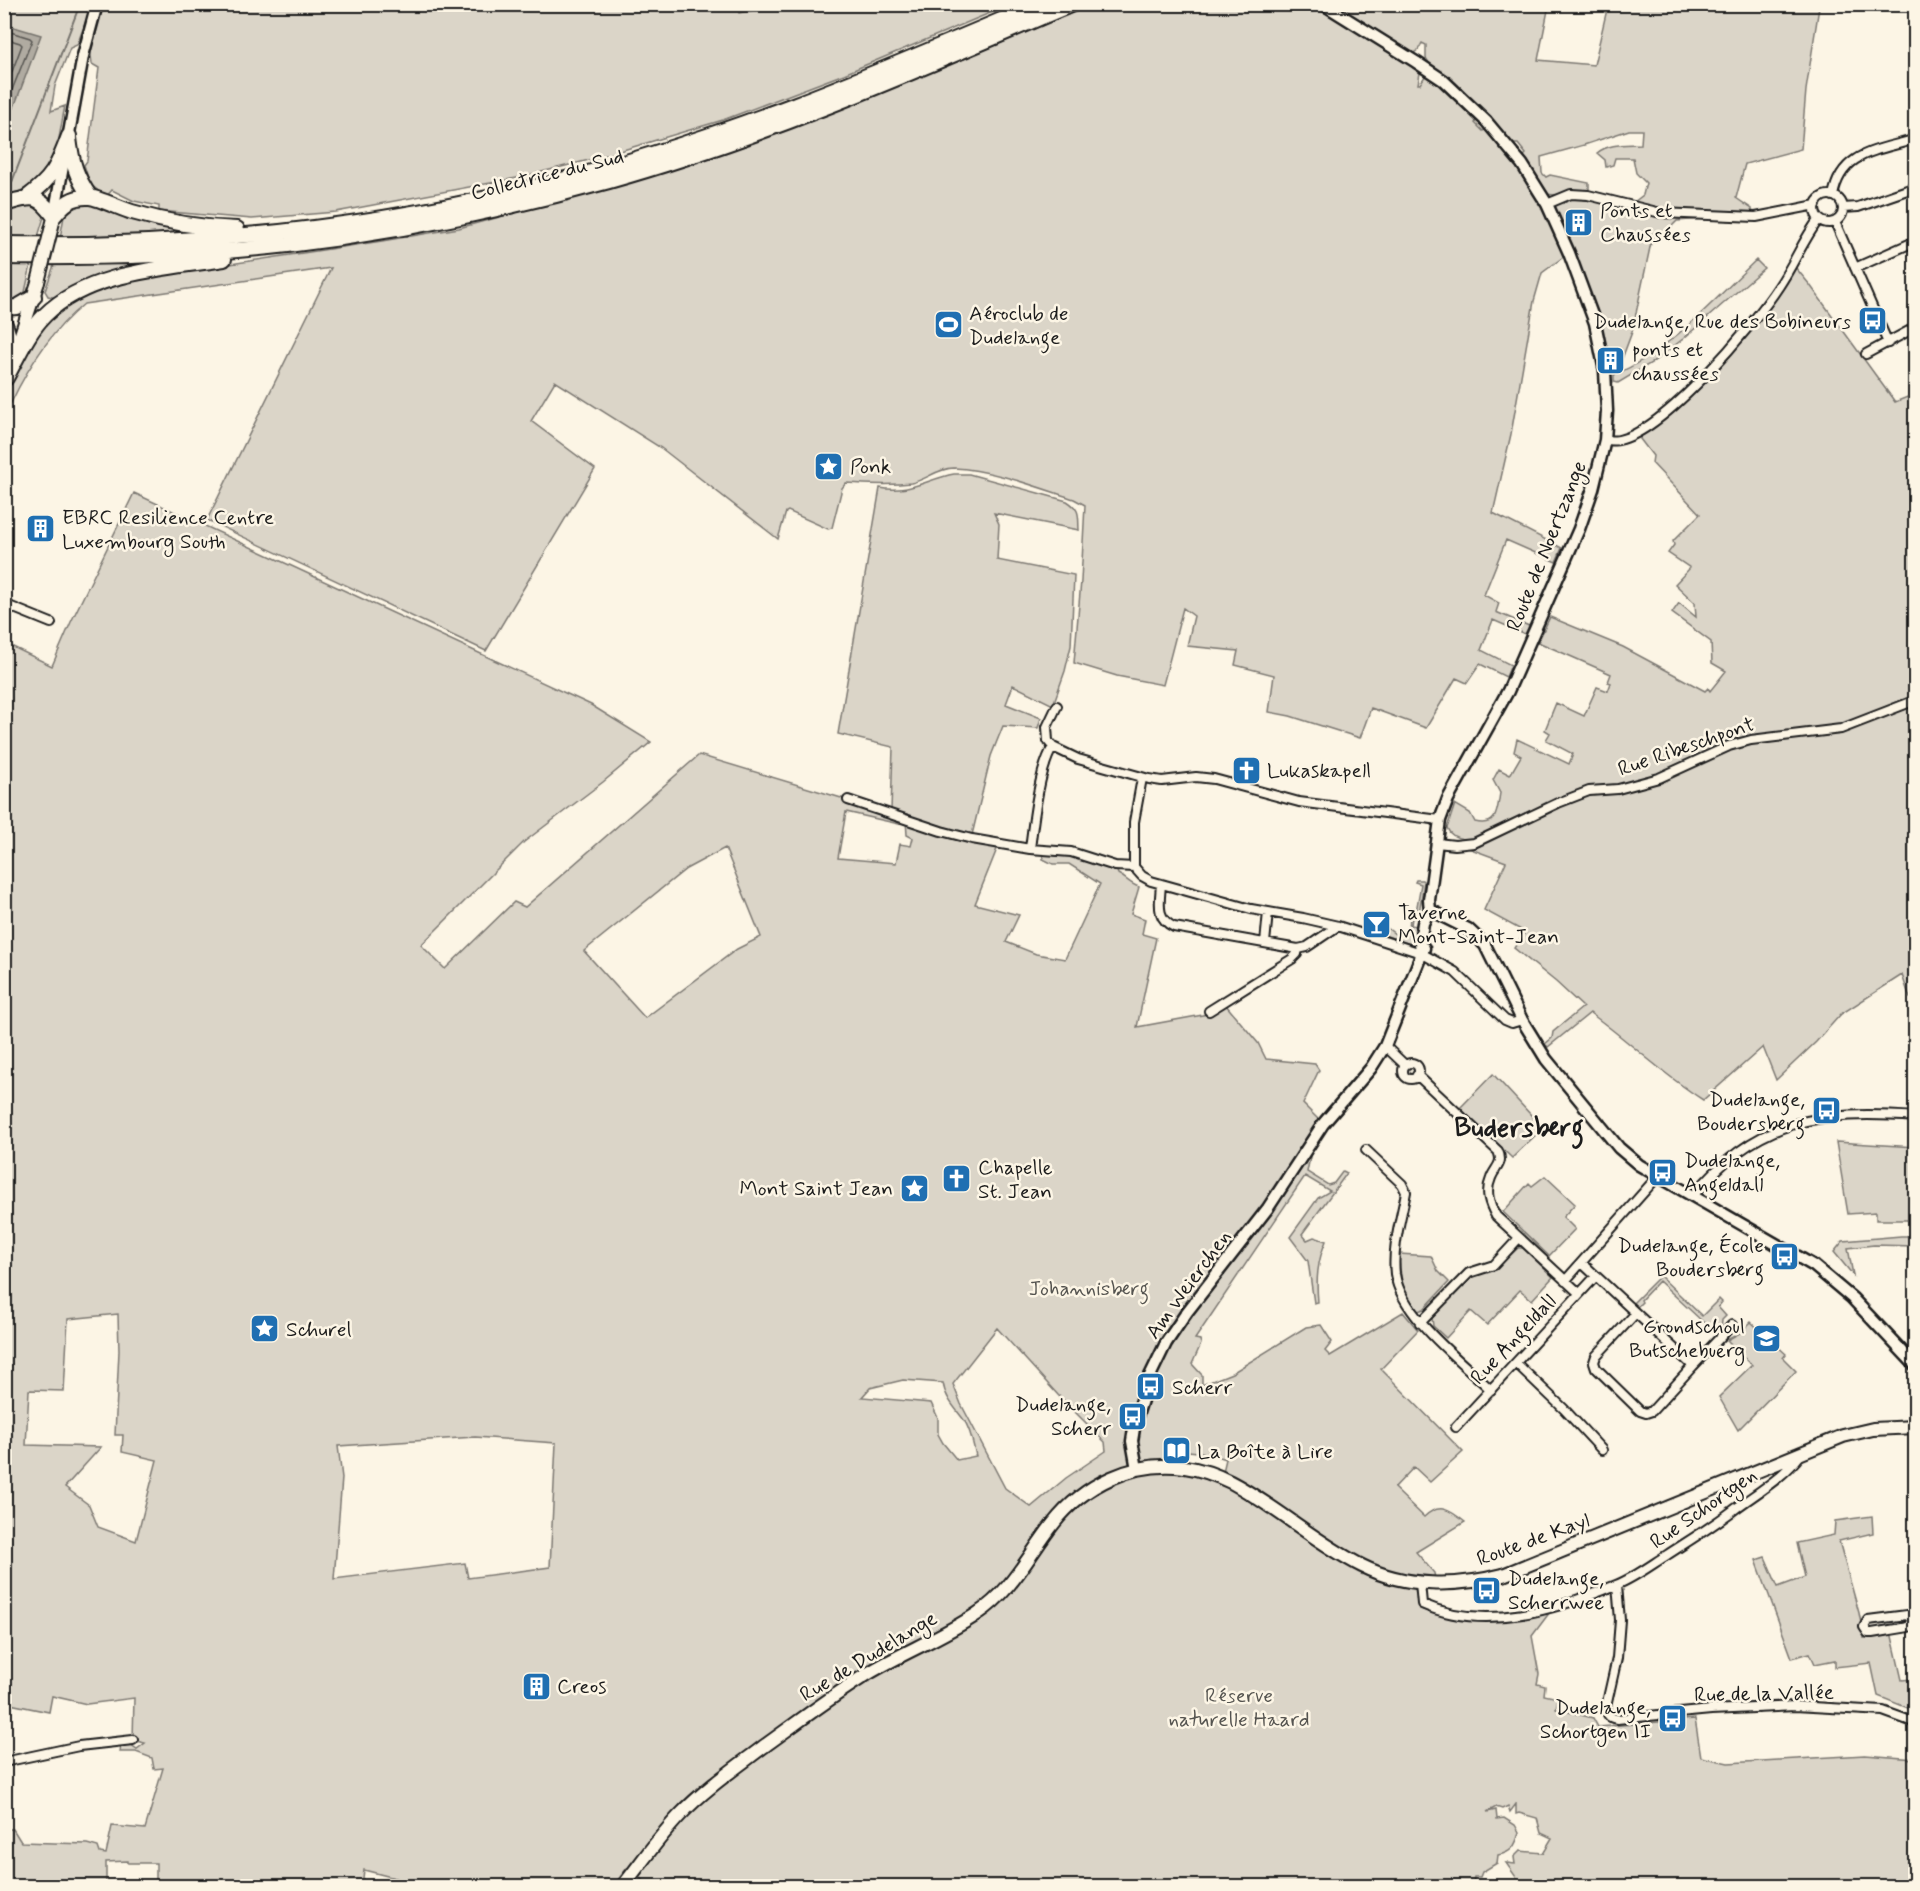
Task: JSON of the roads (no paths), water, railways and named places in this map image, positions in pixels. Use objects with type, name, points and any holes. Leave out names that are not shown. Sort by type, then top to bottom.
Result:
[{"type":"highway","name":"Collectrice du Sud","points":[[4,244],[136,244],[293,231],[430,210],[530,188],[609,167],[770,114],[1039,4]]},
{"type":"highway","name":"Collectrice du Sud","points":[[4,257],[136,257],[287,245],[364,235],[521,204],[621,177],[775,126],[898,78],[1072,4]]},
{"type":"highway","points":[[69,136],[72,161],[78,180],[90,197]]},
{"type":"highway","points":[[25,199],[43,186],[56,170],[69,136]]},
{"type":"highway","points":[[4,204],[37,198],[45,204],[54,219],[65,203],[75,198],[90,197],[113,207],[175,222],[221,229],[271,228],[293,231]]},
{"type":"highway","points":[[5,380],[34,328],[58,303],[95,285],[120,277],[261,253],[287,245]]},
{"type":"highway","points":[[4,308],[17,307],[36,289],[46,300],[58,303]]},
{"type":"highway","points":[[4,322],[10,335],[11,350],[5,380]]},
{"type":"main road","points":[[5,380],[36,289],[54,219],[87,36],[97,4]]},
{"type":"main road","name":"Route de Noertzange","points":[[1323,4],[1416,62],[1461,96],[1512,150],[1547,204],[1586,296],[1601,346],[1607,386],[1605,440],[1599,471],[1579,529],[1508,691],[1458,778],[1440,820],[1429,900],[1433,912],[1423,923],[1421,953]]},
{"type":"main road","points":[[1433,912],[1468,929],[1485,945],[1522,1020],[1546,1059],[1619,1148],[1639,1165],[1814,1266],[1852,1298],[1916,1366]]},
{"type":"main road","points":[[1385,1046],[1416,973],[1421,953]]},
{"type":"main road","name":"Am Weierchen","points":[[1137,1469],[1132,1441],[1135,1422],[1149,1378],[1166,1343],[1187,1312],[1268,1209],[1323,1124],[1371,1068],[1385,1046]]},
{"type":"main road","name":"Route de Kayl","points":[[1137,1469],[1175,1466],[1221,1477],[1245,1490],[1363,1567],[1392,1577],[1445,1584],[1472,1582],[1503,1575],[1861,1431],[1916,1427]]},
{"type":"main road","name":"Rue de Dudelange","points":[[623,1887],[678,1817],[711,1786],[809,1713],[868,1674],[976,1615],[996,1600],[1014,1581],[1054,1523],[1070,1505],[1098,1484],[1137,1469]]},
{"type":"street","points":[[1833,196],[1836,181],[1849,163],[1860,156],[1916,139]]},
{"type":"street","points":[[1843,208],[1858,207],[1916,186]]},
{"type":"street","points":[[1547,204],[1571,194],[1588,195],[1661,213],[1756,217],[1816,205]]},
{"type":"street","points":[[1833,196],[1840,200],[1843,208],[1842,216],[1835,222],[1827,223],[1819,219],[1815,210],[1816,205],[1823,197],[1833,196]]},
{"type":"street","points":[[1605,440],[1617,441],[1642,429],[1689,391],[1766,305],[1819,219]]},
{"type":"street","points":[[1835,222],[1888,343]]},
{"type":"street","points":[[1855,268],[1916,241]]},
{"type":"street","points":[[1866,354],[1916,327]]},
{"type":"street","points":[[4,604],[51,622]]},
{"type":"street","name":"Rue Ribeschpont","points":[[1437,843],[1455,845],[1474,843],[1558,803],[1589,791],[1618,789],[1659,778],[1729,746],[1751,740],[1841,729],[1916,700]]},
{"type":"street","points":[[1057,706],[1046,734],[1053,747],[1065,754],[1142,778],[1162,781],[1196,777],[1214,779],[1299,802],[1440,820]]},
{"type":"street","points":[[1030,849],[1034,812],[1046,761],[1053,747]]},
{"type":"street","points":[[1142,778],[1134,822],[1134,867],[1142,876],[1161,884],[1251,909],[1338,926],[1421,953],[1455,972],[1506,1020],[1512,1023],[1522,1020]]},
{"type":"street","points":[[848,800],[972,839],[1030,849],[1071,852],[1115,866],[1134,867]]},
{"type":"street","points":[[1161,884],[1162,918],[1174,927],[1298,949],[1307,947],[1338,926]]},
{"type":"street","points":[[1265,943],[1268,912]]},
{"type":"street","points":[[1209,1011],[1292,958],[1297,954],[1298,949]]},
{"type":"street","points":[[1385,1046],[1405,1065],[1408,1062],[1416,1064],[1419,1072],[1417,1075],[1498,1151],[1501,1158],[1500,1164],[1491,1176],[1488,1190],[1489,1203],[1496,1216],[1579,1293]]},
{"type":"street","points":[[1693,1196],[1708,1177],[1734,1154],[1780,1127],[1836,1116],[1865,1114],[1916,1117]]},
{"type":"street","points":[[1366,1150],[1402,1184],[1406,1192],[1395,1254],[1395,1275],[1402,1297],[1420,1323],[1491,1390]]},
{"type":"street","name":"Rue Angeldall","points":[[1565,1281],[1658,1176]]},
{"type":"street","points":[[1420,1323],[1469,1273],[1494,1264],[1519,1238]]},
{"type":"street","points":[[1582,1263],[1693,1366]]},
{"type":"street","name":"Rue Angeldall","points":[[1456,1427],[1596,1276]]},
{"type":"street","points":[[1636,1313],[1596,1356],[1594,1362],[1596,1368],[1640,1411],[1646,1413],[1652,1411],[1732,1325]]},
{"type":"street","points":[[1516,1363],[1602,1450]]},
{"type":"street","name":"Rue Schortgen","points":[[1420,1582],[1422,1604],[1462,1616],[1482,1618],[1527,1613],[1617,1585],[1640,1573],[1718,1522],[1791,1467],[1802,1453]]},
{"type":"street","name":"Rue de la Vallée","points":[[1617,1585],[1620,1620],[1617,1658],[1606,1707],[1607,1714],[1611,1718],[1721,1709],[1795,1706],[1883,1711],[1916,1723]]},
{"type":"street","points":[[1903,1615],[1913,1616],[1911,1624],[1905,1628],[1868,1633],[1864,1627],[1868,1620],[1903,1615]]},
{"type":"street","points":[[4,1762],[79,1746],[133,1740]]},
{"type":"water","points":[[4,24],[41,35],[10,118],[5,115]]},
{"type":"waterway","points":[[12,182],[80,4]]},
{"type":"place","name":"Ponts et Chaussées","points":[[1579,222]]},
{"type":"place","name":"Dudelange, Rue des Bobineurs","points":[[1872,321]]},
{"type":"place","name":"Aéroclub de Dudelange","points":[[948,325]]},
{"type":"place","name":"ponts et chaussées","points":[[1611,361]]},
{"type":"place","name":"Ponk","points":[[829,466]]},
{"type":"place","name":"EBRC Resilience Centre Luxembourg South","points":[[41,529]]},
{"type":"place","name":"Lukaskapell","points":[[1246,770]]},
{"type":"place","name":"Taverne Mont-Saint-Jean","points":[[1377,924]]},
{"type":"place","name":"Dudelange, Boudersberg","points":[[1826,1111]]},
{"type":"place","name":"Dudelange, Angeldall","points":[[1663,1172]]},
{"type":"place","name":"Chapelle St. Jean","points":[[957,1179]]},
{"type":"place","name":"Mont Saint Jean","points":[[914,1188]]},
{"type":"place","name":"Dudelange, École Boudersberg","points":[[1785,1257]]},
{"type":"place","name":"Schurel","points":[[265,1329]]},
{"type":"place","name":"Grondschoul Butschebuerg","points":[[1766,1338]]},
{"type":"place","name":"Scherr","points":[[1151,1387]]},
{"type":"place","name":"Dudelange, Scherr","points":[[1132,1416]]},
{"type":"place","name":"La Boîte à Lire","points":[[1176,1451]]},
{"type":"place","name":"Dudelange, Scherrwee","points":[[1487,1590]]},
{"type":"place","name":"Creos","points":[[536,1686]]},
{"type":"place","name":"Dudelange, Schortgen II","points":[[1672,1719]]},
{"type":"district","name":"Budersberg","points":[[1519,1127]]},
{"type":"park label","name":"Johannisberg","points":[[1089,1288]]},
{"type":"park label","name":"Réserve naturelle Haard","points":[[1239,1707]]}]
